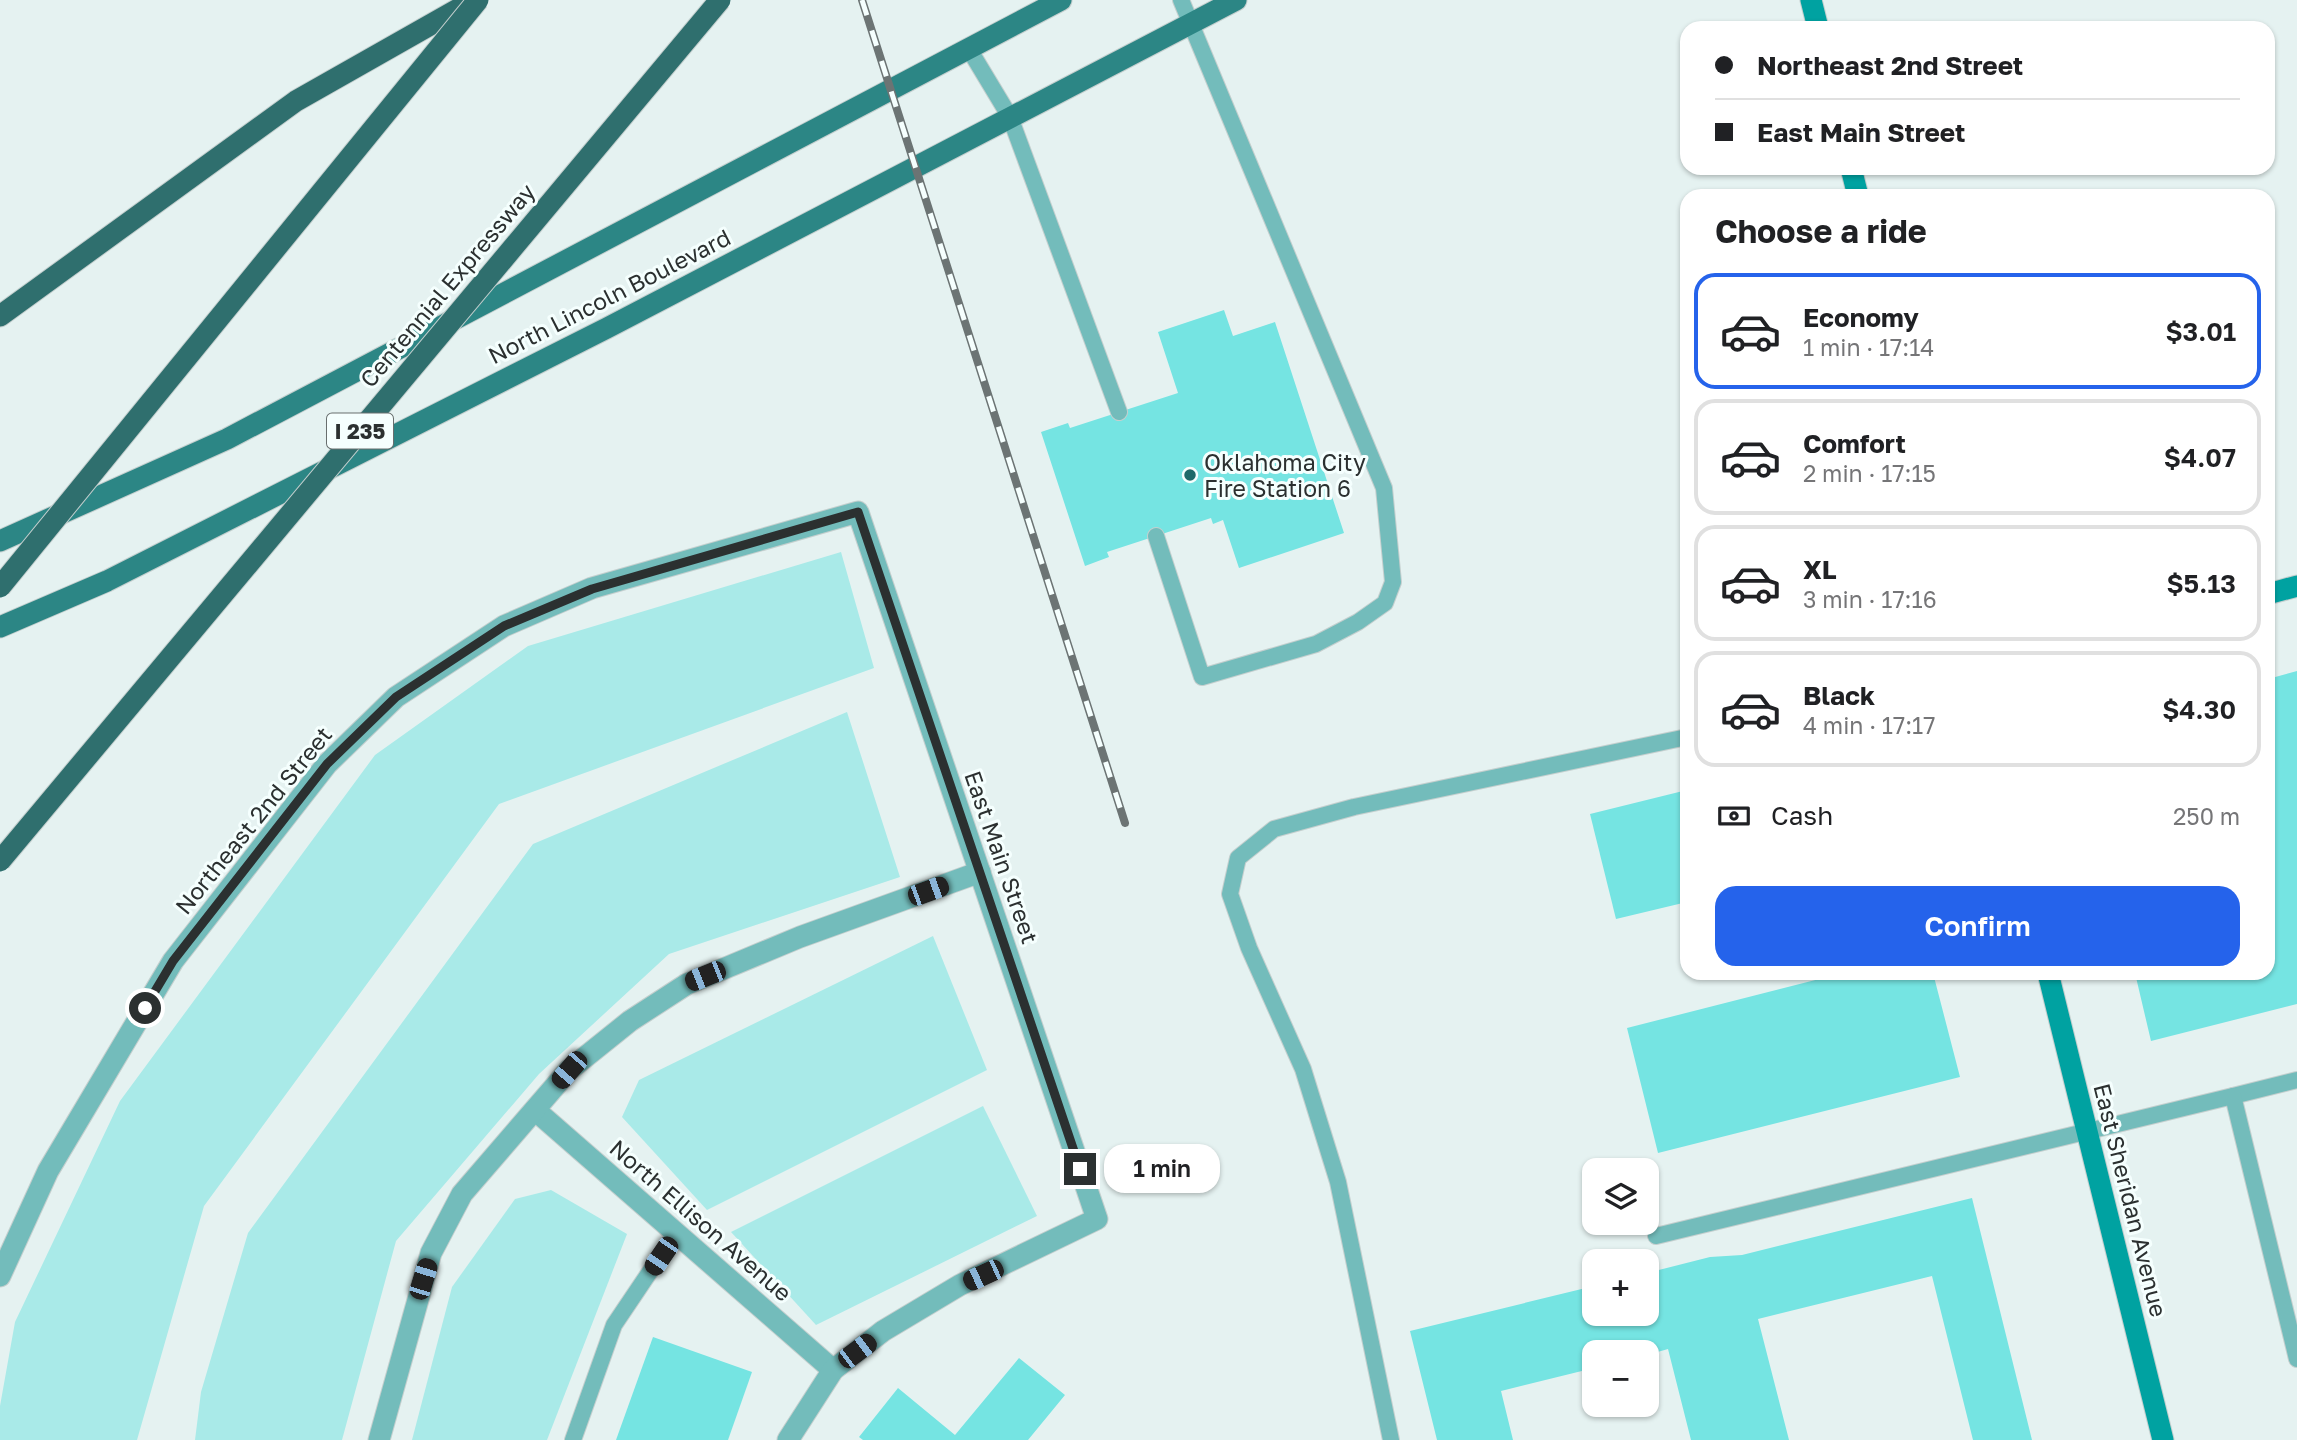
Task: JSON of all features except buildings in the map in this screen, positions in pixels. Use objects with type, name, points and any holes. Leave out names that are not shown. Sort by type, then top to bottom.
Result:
[{"type":"highway","points":[[0,316],[296,101],[476,0]]},
{"type":"highway","points":[[0,587],[476,0]]},
{"type":"highway","name":"Centennial Expressway","points":[[0,861],[720,0]]},
{"type":"main road","points":[[0,541],[227,439],[1061,0]]},
{"type":"main road","name":"North Lincoln Boulevard","points":[[0,627],[119,575],[607,328],[1236,0]]},
{"type":"street","points":[[1811,0],[1816,21]]},
{"type":"street","name":"East Main Street","points":[[833,1370],[883,1331],[960,1285],[1097,1219],[858,512]]},
{"type":"street","name":"Northeast 2nd Street","points":[[0,1276],[48,1171],[173,961],[327,764],[396,697],[504,626],[592,589],[858,512]]},
{"type":"street","points":[[2275,592],[2297,586]]},
{"type":"street","points":[[379,1440],[431,1253],[462,1194],[569,1070],[630,1021],[687,984],[800,936],[979,872]]},
{"type":"street","name":"East Sheridan Avenue","points":[[2050,980],[2163,1440]]},
{"type":"street","name":"North Ellison Avenue","points":[[535,1110],[833,1370]]},
{"type":"street","points":[[788,1440],[833,1370]]},
{"type":"lane","points":[[1156,536],[1202,677],[1316,644],[1358,622],[1385,603],[1393,582],[1384,488],[1181,0]]},
{"type":"lane","points":[[969,49],[1010,117],[1119,412]]},
{"type":"lane","points":[[1391,1440],[1338,1182],[1303,1069],[1249,948],[1230,894],[1238,858],[1273,829],[1354,807],[1680,738]]},
{"type":"lane","points":[[1656,1236],[2297,1080]]},
{"type":"lane","points":[[2233,1096],[2297,1359]]},
{"type":"lane","points":[[573,1440],[614,1325],[676,1233]]},
{"type":"shaded area","points":[[841,552],[874,668],[499,804],[204,1206],[137,1440],[0,1440],[0,1406],[15,1322],[120,1101],[375,755],[528,646]]},
{"type":"shaded area","points":[[847,712],[900,877],[669,954],[539,1074],[396,1241],[342,1440],[195,1440],[201,1392],[248,1233],[533,844]]},
{"type":"shaded area","points":[[933,936],[987,1070],[707,1210],[622,1117],[639,1080]]},
{"type":"shaded area","points":[[983,1106],[1037,1216],[816,1325],[731,1232]]},
{"type":"shaded area","points":[[551,1190],[627,1234],[547,1440],[412,1440],[452,1287],[515,1199]]},
{"type":"railway","points":[[862,0],[1125,823]]},
{"type":"place","name":"Oklahoma City Fire Station 6","points":[[1190,475]]},
{"type":"route","points":[[145,1008],[173,961],[327,764],[396,697],[504,626],[592,589],[858,512],[1080,1169]]}]
